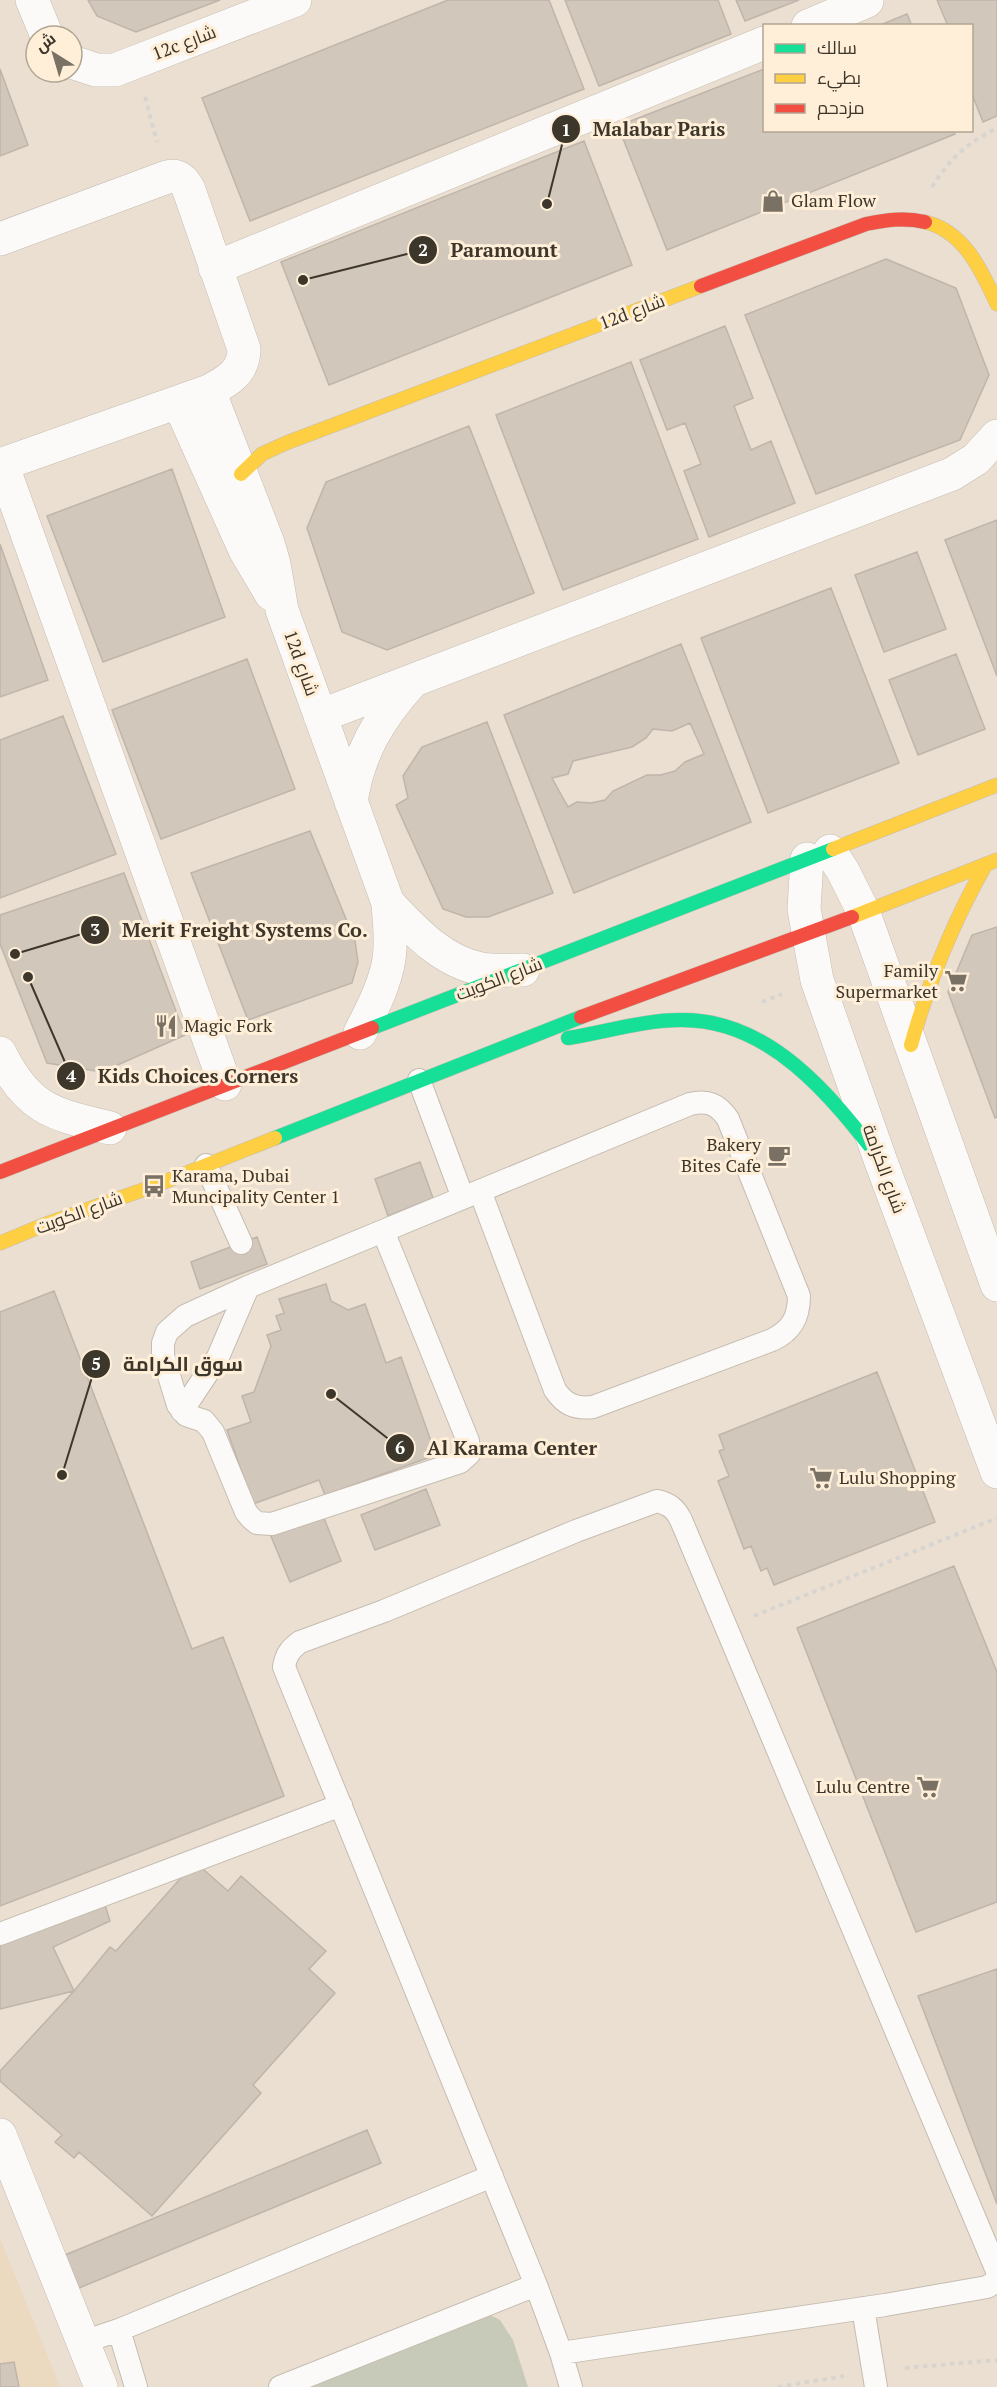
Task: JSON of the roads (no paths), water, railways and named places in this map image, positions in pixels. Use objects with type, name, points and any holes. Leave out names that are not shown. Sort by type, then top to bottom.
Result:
[{"type":"main road","name":"12d شارع","points":[[241,474],[262,454],[286,443],[866,224],[890,217],[915,218],[938,225],[959,239],[975,258],[997,304]]},
{"type":"main road","name":"شارع الكويت","points":[[0,1172],[997,785]]},
{"type":"main road","name":"شارع الكويت","points":[[0,1243],[206,1165],[519,1040],[808,934],[991,862]]},
{"type":"main road","points":[[911,1045],[927,987],[938,958],[968,894],[991,862]]},
{"type":"main road","points":[[519,1040],[566,1038],[649,1022],[680,1019],[714,1023],[747,1034],[777,1049],[802,1068],[847,1117],[880,1159]]},
{"type":"street","points":[[32,0],[42,24]]},
{"type":"street","name":"12c شارع","points":[[84,66],[96,70],[115,70],[295,0]]},
{"type":"street","points":[[813,24],[867,1]]},
{"type":"street","points":[[215,268],[763,44]]},
{"type":"street","points":[[0,239],[167,177],[183,179],[189,190],[244,349],[244,360],[240,369],[231,379],[209,391],[1,465],[225,1084]]},
{"type":"street","name":"12d شارع","points":[[209,391],[268,543],[282,610],[388,903],[391,935],[390,959],[375,1002],[360,1033]]},
{"type":"street","name":"12d شارع","points":[[179,403],[245,550],[282,610]]},
{"type":"street","name":"12d شارع","points":[[320,716],[952,474],[976,459],[997,436]]},
{"type":"street","name":"12d شارع","points":[[351,802],[355,776],[365,749],[383,717],[413,681]]},
{"type":"street","points":[[818,855],[843,871],[863,911],[997,1285]]},
{"type":"street","name":"شارع الكرامة","points":[[818,855],[804,909],[817,980],[880,1159],[997,1472]]},
{"type":"street","name":"12d شارع","points":[[388,903],[429,945],[454,960],[481,969],[523,970]]},
{"type":"street","points":[[0,1054],[0,1062]]},
{"type":"street","points":[[0,1054],[21,1086],[35,1102],[52,1112],[110,1128]]},
{"type":"street","points":[[0,2135],[101,2387]]},
{"type":"lane","points":[[383,1231],[468,1441],[470,1447],[465,1459],[272,1524],[257,1523],[246,1512],[213,1432],[204,1421],[192,1418],[182,1411],[175,1399],[163,1356],[163,1344],[167,1332],[185,1316],[253,1279],[383,1231],[471,1194],[690,1104],[702,1101],[713,1103],[722,1109],[728,1119],[799,1296],[799,1310],[794,1323],[784,1334],[772,1340],[593,1407],[582,1408],[571,1405],[555,1390],[471,1194],[419,1080]]},
{"type":"lane","points":[[206,1165],[241,1243]]},
{"type":"lane","points":[[182,1411],[218,1357],[253,1279]]},
{"type":"lane","points":[[571,2387],[536,2285],[284,1667],[286,1656],[300,1642],[384,1611],[576,1531],[657,1501],[667,1504],[676,1511],[997,2271]]},
{"type":"lane","points":[[0,1934],[341,1805]]},
{"type":"lane","points":[[83,2342],[119,2330],[492,2176]]},
{"type":"lane","points":[[561,2353],[863,2308],[987,2287],[997,2281]]},
{"type":"lane","points":[[280,2387],[536,2285]]},
{"type":"lane","points":[[863,2308],[876,2387]]},
{"type":"lane","points":[[119,2330],[136,2387]]},
{"type":"place","name":"Glam Flow","points":[[773,201]]},
{"type":"place","name":"Malabar Paris","points":[[547,204]]},
{"type":"place","name":"Paramount","points":[[303,280]]},
{"type":"place","name":"Merit Freight Systems Co.","points":[[15,954]]},
{"type":"place","name":"Kids Choices Corners","points":[[28,977]]},
{"type":"place","name":"Family Supermarket","points":[[956,981]]},
{"type":"place","name":"Magic Fork","points":[[166,1026]]},
{"type":"place","name":"Bakery Bites Cafe","points":[[779,1155]]},
{"type":"place","name":"Karama, Dubai Muncipality Center 1","points":[[154,1186]]},
{"type":"place","name":"Al Karama Center","points":[[331,1394]]},
{"type":"place","name":"سوق الكرامة","points":[[62,1475]]},
{"type":"place","name":"Lulu Shopping","points":[[821,1478]]},
{"type":"place","name":"Lulu Centre","points":[[928,1787]]}]
